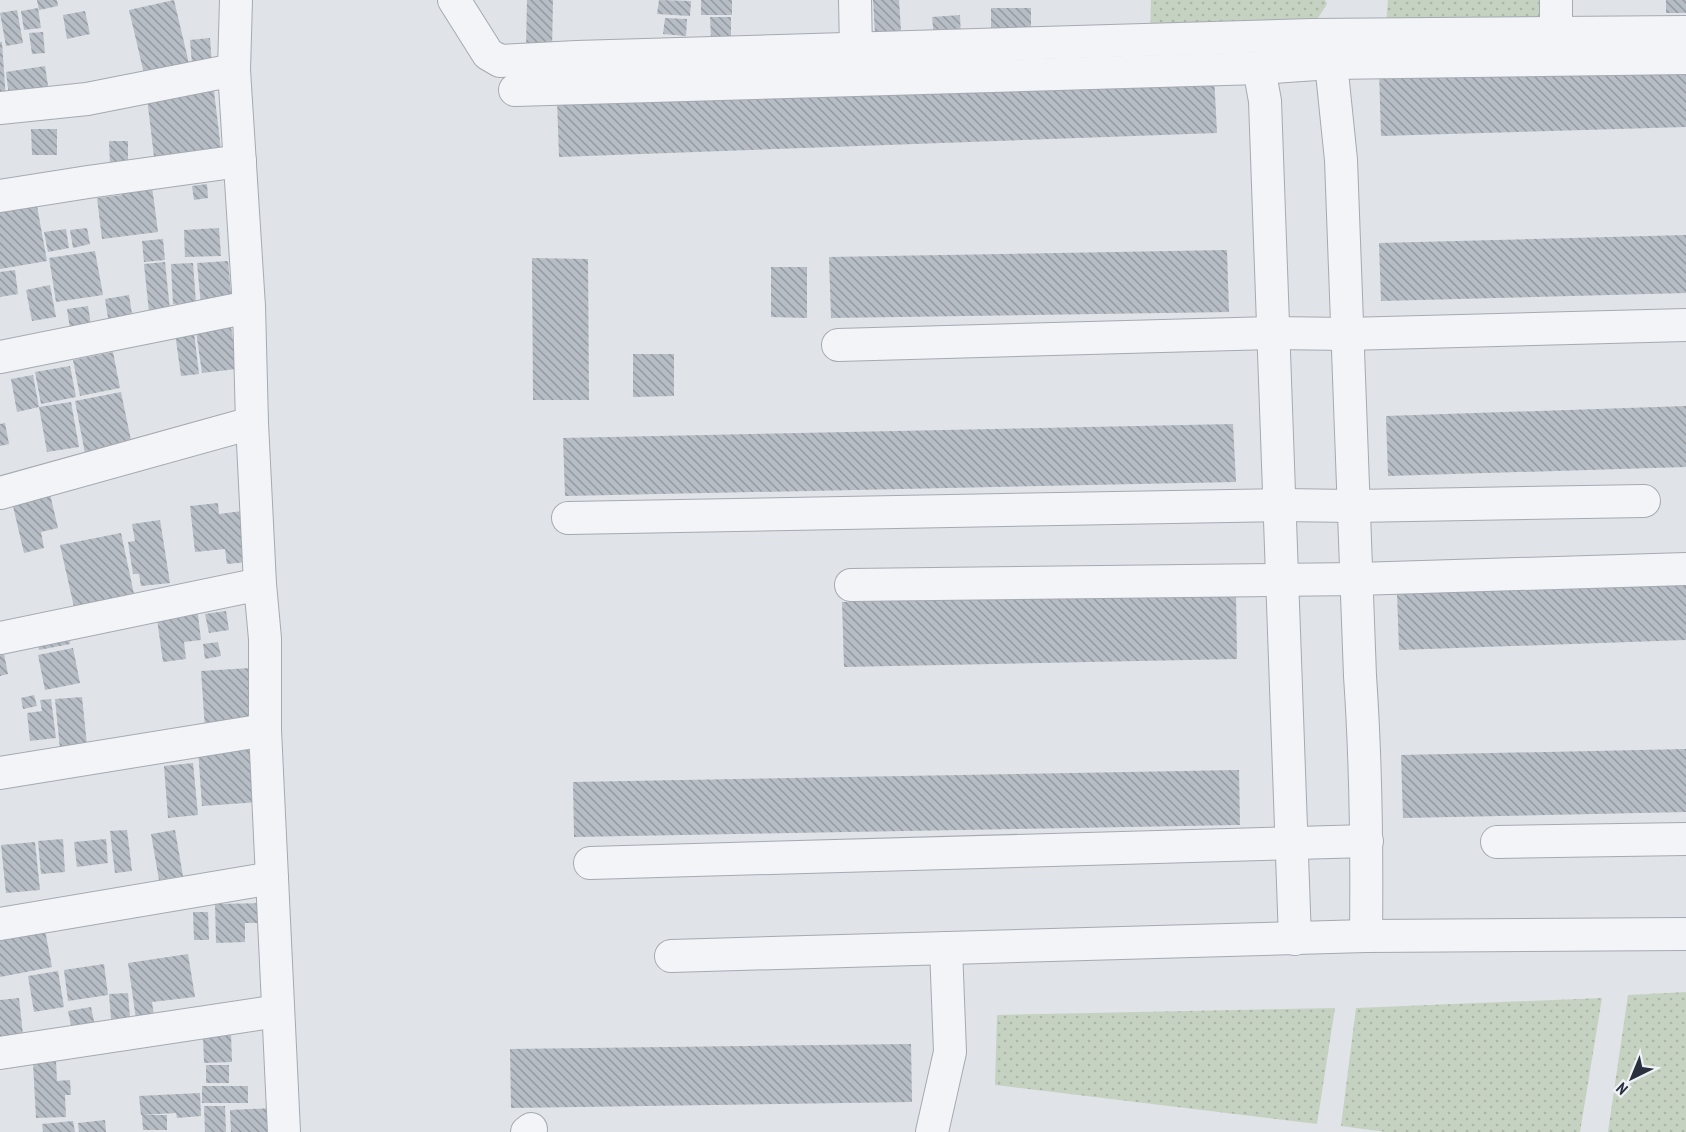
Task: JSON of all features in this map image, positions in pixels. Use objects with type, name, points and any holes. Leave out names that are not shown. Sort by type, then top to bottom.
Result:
[{"type":"street","points":[[236,0],[234,70],[249,307],[252,423],[265,639],[266,730],[284,1132]]},
{"type":"street","points":[[454,0],[488,54],[500,61],[1312,35],[1686,32]]},
{"type":"street","points":[[855,0],[856,50]]},
{"type":"street","points":[[1556,0],[1556,33]]},
{"type":"street","points":[[515,90],[1259,68],[1331,63],[1686,58]]},
{"type":"street","points":[[1331,63],[1341,160],[1365,753],[1366,936]]},
{"type":"street","points":[[1259,68],[1265,101],[1295,939]]},
{"type":"street","points":[[0,108],[87,99],[234,70]]},
{"type":"street","points":[[0,196],[240,161]]},
{"type":"street","points":[[0,357],[249,307]]},
{"type":"street","points":[[838,345],[1686,325]]},
{"type":"street","points":[[0,493],[252,423]]},
{"type":"street","points":[[568,518],[1644,501]]},
{"type":"street","points":[[850,585],[1282,581],[1686,569]]},
{"type":"street","points":[[0,638],[260,584]]},
{"type":"street","points":[[0,773],[266,730]]},
{"type":"street","points":[[1497,842],[1686,839]]},
{"type":"street","points":[[590,863],[1367,841]]},
{"type":"street","points":[[0,924],[272,878]]},
{"type":"street","points":[[672,956],[1366,936],[1686,934]]},
{"type":"street","points":[[932,1132],[950,1052],[946,948]]},
{"type":"street","points":[[0,1053],[278,1011]]},
{"type":"green space","points":[[1151,0],[1325,0],[1327,4],[1311,29],[1150,32]]},
{"type":"green space","points":[[1388,0],[1547,0],[1548,20],[1386,25]]},
{"type":"green space","points":[[1686,992],[1686,1132],[1608,1132],[1628,995]]},
{"type":"green space","points":[[1602,998],[1580,1132],[1386,1132],[1341,1126],[1356,1008]]},
{"type":"green space","points":[[1335,1008],[1317,1124],[995,1085],[997,1015]]},
{"type":"building","points":[[37,0],[57,0],[58,6],[39,10]]},
{"type":"building","points":[[174,0],[190,68],[145,78],[129,10]]},
{"type":"building","points":[[527,0],[553,0],[552,50],[526,50]]},
{"type":"building","points":[[659,0],[691,1],[690,16],[657,14]]},
{"type":"building","points":[[701,0],[732,0],[732,15],[701,15]]},
{"type":"building","points":[[873,0],[899,0],[901,31],[875,33]]},
{"type":"building","points":[[1666,0],[1686,0],[1686,13],[1666,13]]},
{"type":"building","points":[[38,8],[41,28],[24,30],[21,11]]},
{"type":"building","points":[[991,8],[1031,8],[1031,32],[991,32]]},
{"type":"building","points":[[17,10],[23,43],[6,46],[0,13]]},
{"type":"building","points":[[85,11],[90,34],[67,39],[63,15]]},
{"type":"building","points":[[960,15],[961,37],[934,38],[932,17]]},
{"type":"building","points":[[710,17],[731,17],[731,39],[711,39]]},
{"type":"building","points":[[665,18],[687,19],[686,36],[663,34]]},
{"type":"building","points":[[43,32],[45,53],[32,54],[29,33]]},
{"type":"building","points":[[210,38],[212,64],[192,65],[190,40]]},
{"type":"building","points":[[0,42],[2,42],[6,101],[0,101]]},
{"type":"building","points":[[1686,62],[1686,127],[1381,136],[1379,70]]},
{"type":"building","points":[[45,66],[49,92],[9,97],[6,72]]},
{"type":"building","points":[[1214,75],[1217,133],[559,157],[557,99]]},
{"type":"building","points":[[214,91],[222,158],[155,165],[147,98]]},
{"type":"building","points":[[31,129],[57,129],[57,155],[32,155]]},
{"type":"building","points":[[109,141],[128,141],[128,164],[110,164]]},
{"type":"building","points":[[151,179],[158,232],[102,239],[97,198],[122,195],[120,182]]},
{"type":"building","points":[[207,184],[208,198],[194,200],[192,186]]},
{"type":"building","points":[[35,195],[47,261],[0,269],[0,201]]},
{"type":"building","points":[[87,228],[90,244],[73,248],[70,230]]},
{"type":"building","points":[[219,228],[221,256],[185,257],[184,230]]},
{"type":"building","points":[[66,229],[69,248],[48,252],[44,232]]},
{"type":"building","points":[[1686,235],[1686,293],[1381,301],[1379,243]]},
{"type":"building","points":[[163,239],[165,260],[144,262],[142,241]]},
{"type":"building","points":[[1227,250],[1229,312],[831,318],[829,257]]},
{"type":"building","points":[[95,251],[103,295],[56,302],[49,258]]},
{"type":"building","points":[[532,258],[588,259],[589,400],[533,400]]},
{"type":"building","points":[[228,261],[232,303],[201,305],[197,263]]},
{"type":"building","points":[[165,262],[170,310],[149,312],[144,264]]},
{"type":"building","points":[[193,263],[196,303],[173,304],[171,264]]},
{"type":"building","points":[[771,267],[807,267],[807,318],[771,317]]},
{"type":"building","points":[[15,270],[18,294],[0,297],[0,272]]},
{"type":"building","points":[[50,285],[56,317],[32,321],[26,290]]},
{"type":"building","points":[[129,295],[133,320],[109,324],[105,299]]},
{"type":"building","points":[[88,306],[92,331],[71,335],[67,309]]},
{"type":"building","points":[[230,319],[237,369],[202,373],[195,324]]},
{"type":"building","points":[[193,324],[199,374],[181,376],[174,326]]},
{"type":"building","points":[[113,352],[120,388],[80,396],[73,360]]},
{"type":"building","points":[[633,354],[674,354],[674,396],[633,397]]},
{"type":"building","points":[[70,366],[76,397],[41,404],[35,372]]},
{"type":"building","points":[[33,375],[39,407],[17,412],[11,379]]},
{"type":"building","points":[[121,392],[134,455],[87,464],[75,401]]},
{"type":"building","points":[[71,402],[79,447],[47,452],[39,407]]},
{"type":"building","points":[[1686,406],[1686,467],[1388,476],[1386,416]]},
{"type":"building","points":[[5,423],[9,444],[0,446],[0,424]]},
{"type":"building","points":[[1233,424],[1236,482],[565,496],[563,438]]},
{"type":"building","points":[[50,494],[58,528],[41,532],[44,548],[24,553],[12,502]]},
{"type":"building","points":[[218,503],[219,514],[242,511],[247,562],[227,564],[225,549],[195,552],[190,506]]},
{"type":"building","points":[[160,520],[170,583],[141,586],[139,574],[133,574],[128,542],[135,541],[132,524]]},
{"type":"building","points":[[121,533],[134,594],[74,607],[60,545]]},
{"type":"building","points":[[1686,583],[1686,640],[1399,650],[1397,593]]},
{"type":"building","points":[[1236,595],[1237,659],[844,667],[842,602]]},
{"type":"building","points":[[197,607],[201,640],[184,642],[186,659],[163,662],[156,612]]},
{"type":"building","points":[[226,611],[229,630],[209,633],[205,614]]},
{"type":"building","points":[[67,627],[70,644],[39,650],[36,633]]},
{"type":"building","points":[[218,642],[221,656],[205,659],[203,644]]},
{"type":"building","points":[[73,648],[80,683],[45,690],[38,655]]},
{"type":"building","points":[[3,649],[8,674],[0,676],[0,650]]},
{"type":"building","points":[[250,668],[254,726],[205,729],[201,671]]},
{"type":"building","points":[[34,695],[37,706],[23,709],[21,698]]},
{"type":"building","points":[[82,697],[87,745],[60,749],[55,699]]},
{"type":"building","points":[[51,699],[56,738],[30,741],[27,713],[42,711],[40,700]]},
{"type":"building","points":[[255,745],[259,802],[202,806],[198,749]]},
{"type":"building","points":[[1686,749],[1686,812],[1403,818],[1401,755]]},
{"type":"building","points":[[193,763],[198,815],[168,818],[164,766]]},
{"type":"building","points":[[1239,770],[1240,825],[574,837],[573,782]]},
{"type":"building","points":[[127,830],[132,871],[115,873],[110,831]]},
{"type":"building","points":[[175,830],[183,876],[159,880],[151,834]]},
{"type":"building","points":[[63,839],[65,872],[41,874],[38,841]]},
{"type":"building","points":[[106,839],[108,863],[77,867],[74,842]]},
{"type":"building","points":[[35,842],[40,890],[6,893],[1,845]]},
{"type":"building","points":[[264,903],[264,923],[245,923],[245,942],[216,943],[215,904]]},
{"type":"building","points":[[193,912],[208,912],[209,940],[194,940]]},
{"type":"building","points":[[44,925],[52,967],[0,977],[0,933]]},
{"type":"building","points":[[188,954],[195,997],[152,1002],[154,1016],[136,1019],[128,963]]},
{"type":"building","points":[[104,964],[108,995],[68,1001],[64,970]]},
{"type":"building","points":[[58,971],[64,1007],[34,1012],[28,976]]},
{"type":"building","points":[[128,993],[130,1018],[111,1019],[109,994]]},
{"type":"building","points":[[19,998],[23,1035],[0,1037],[0,1000]]},
{"type":"building","points":[[91,1007],[95,1026],[72,1030],[68,1011]]},
{"type":"building","points":[[231,1034],[232,1062],[204,1063],[203,1035]]},
{"type":"building","points":[[911,1044],[912,1102],[511,1108],[510,1049]]},
{"type":"building","points":[[56,1061],[57,1081],[70,1080],[71,1095],[65,1095],[66,1117],[36,1118],[33,1063]]},
{"type":"building","points":[[206,1065],[229,1065],[229,1083],[206,1083]]},
{"type":"building","points":[[202,1086],[248,1086],[248,1103],[202,1103]]},
{"type":"building","points":[[200,1093],[201,1116],[177,1118],[176,1113],[141,1115],[139,1096]]},
{"type":"building","points":[[204,1106],[225,1106],[226,1132],[205,1132]]},
{"type":"building","points":[[275,1108],[276,1132],[231,1132],[230,1110]]},
{"type":"building","points":[[142,1115],[167,1115],[167,1130],[143,1130]]},
{"type":"building","points":[[105,1120],[106,1132],[79,1132],[78,1123]]},
{"type":"building","points":[[73,1121],[75,1132],[43,1132],[42,1124]]}]
